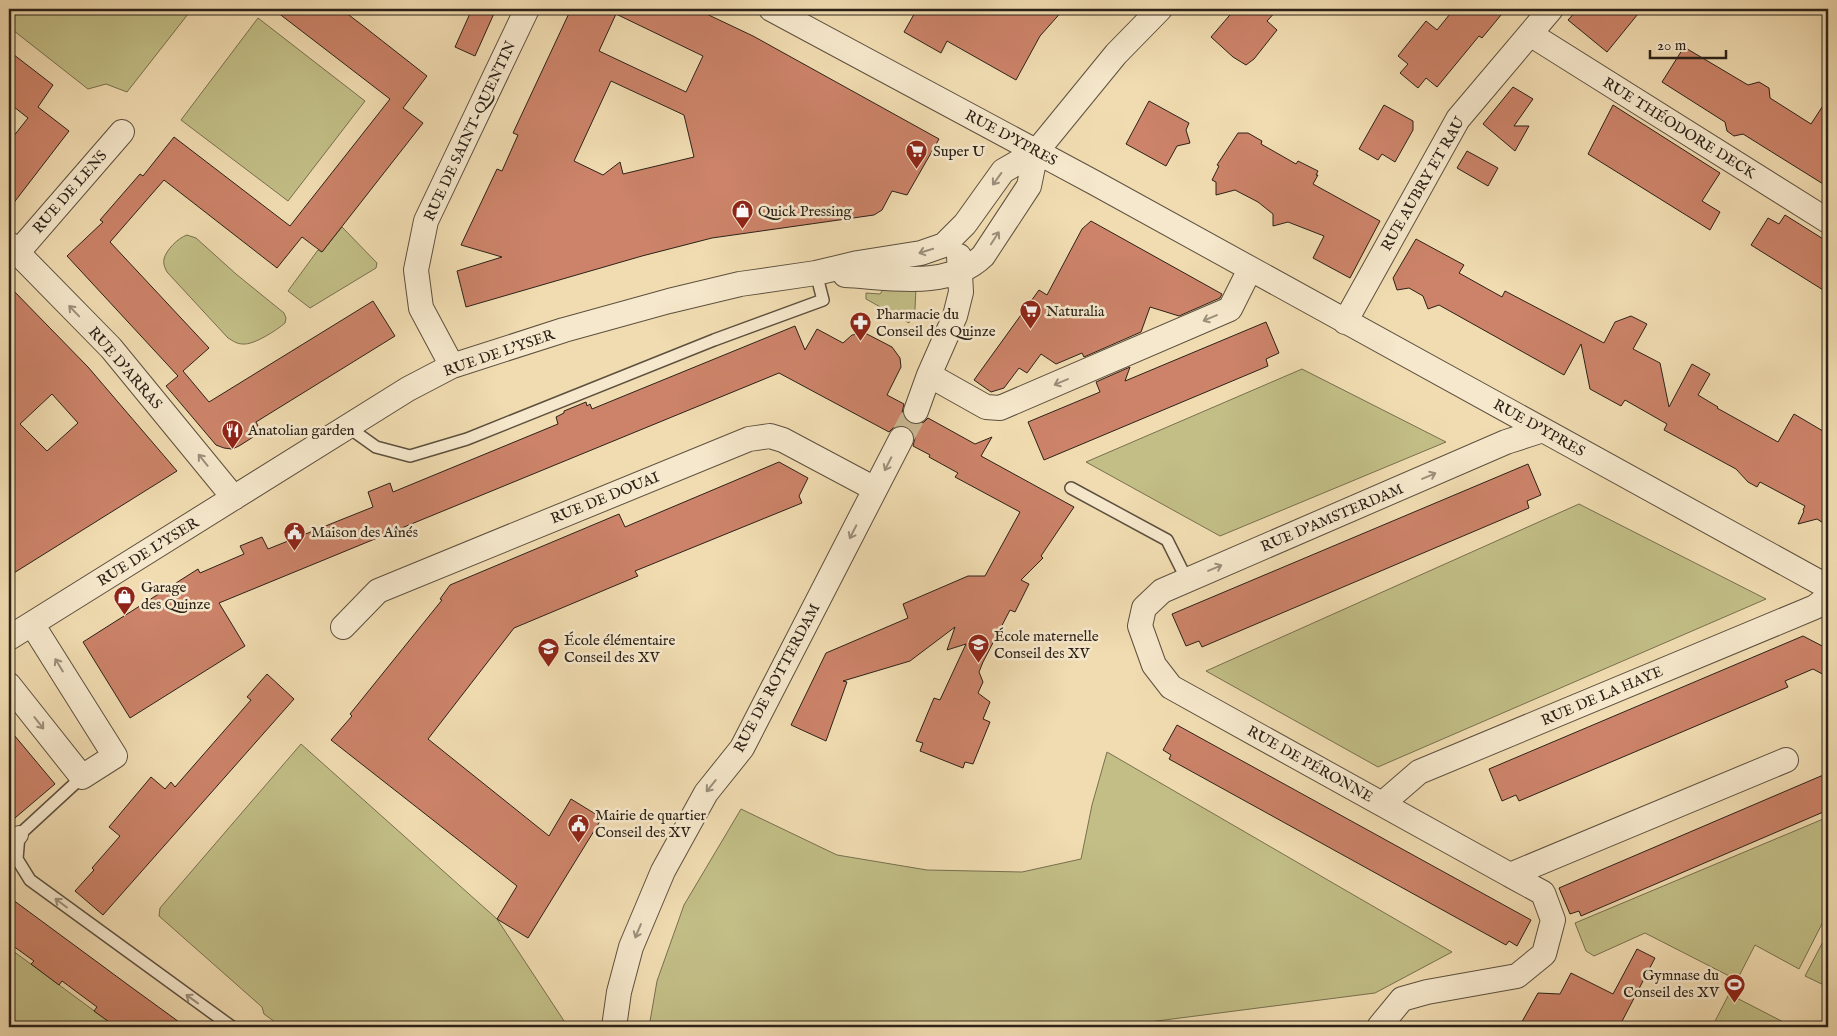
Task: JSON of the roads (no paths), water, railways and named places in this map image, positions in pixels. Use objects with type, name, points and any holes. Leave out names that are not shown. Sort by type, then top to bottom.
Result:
[{"type":"street","name":"RUE DE SAINT-QUENTIN","points":[[452,366],[421,308],[416,270],[426,221],[527,9]]},
{"type":"street","name":"RUE D'YPRES","points":[[771,9],[1250,269],[1828,587]]},
{"type":"street","points":[[1036,152],[1116,54],[1160,9]]},
{"type":"street","name":"RUE AUBRY ET RAU","points":[[1345,322],[1458,119],[1551,9]]},
{"type":"street","name":"RUE THÉODORE DECK","points":[[1530,34],[1828,222]]},
{"type":"street","name":"RUE DE LENS","points":[[13,248],[122,132]]},
{"type":"street","name":"RUE DE L'YSER","points":[[816,273],[925,280],[973,266],[983,256],[1029,186],[1036,152]]},
{"type":"street","name":"RUE DE L'YSER","points":[[9,638],[408,389],[452,366],[564,330],[668,301],[740,284],[816,273],[929,250],[944,245],[965,224],[1003,171],[1036,152]]},
{"type":"street","name":"RUE DE L'YSER","points":[[961,271],[959,249],[965,224]]},
{"type":"street","name":"RUE D'ARRAS","points":[[13,248],[111,348],[234,498]]},
{"type":"street","points":[[928,375],[986,407],[1000,408],[1230,309],[1250,269]]},
{"type":"street","points":[[916,411],[928,375],[955,316],[961,292],[961,271]]},
{"type":"street","name":"RUE D'AMSTERDAM","points":[[1140,626],[1144,608],[1162,591],[1506,442],[1543,430]]},
{"type":"street","name":"RUE DE DOUAI","points":[[343,627],[378,591],[749,439],[770,436],[783,440],[875,489]]},
{"type":"street","name":"RUE DE ROTTERDAM","points":[[614,1027],[619,992],[631,947],[663,871],[706,793],[742,748],[900,438]]},
{"type":"street","name":"RUE DE LA HAYE","points":[[1382,804],[1420,772],[1815,607],[1828,597]]},
{"type":"street","points":[[9,685],[82,777],[115,756],[32,624]]},
{"type":"street","name":"RUE DE PÉRONNE","points":[[1140,626],[1154,665],[1171,687],[1543,893],[1553,920],[1544,954],[1516,976],[1402,998],[1379,1027]]},
{"type":"street","points":[[1510,875],[1786,760]]},
{"type":"lane","points":[[348,427],[376,447],[410,456],[467,438],[714,340],[823,300],[816,273]]},
{"type":"lane","points":[[1072,488],[1166,540],[1188,580]]},
{"type":"lane","points":[[82,777],[14,840],[17,859],[30,880],[232,1027]]},
{"type":"tunnel","points":[[901,439],[916,411]]},
{"type":"place","name":"Super U","points":[[917,170]]},
{"type":"place","name":"Quick Pressing","points":[[742,230]]},
{"type":"place","name":"Naturalia","points":[[1030,330]]},
{"type":"place","name":"Pharmacie du Conseil des Quinze","points":[[860,342]]},
{"type":"place","name":"Anatolian garden","points":[[232,449]]},
{"type":"place","name":"Maison des Aînés","points":[[295,551]]},
{"type":"place","name":"Garage des Quinze","points":[[125,615]]},
{"type":"place","name":"École maternelle Conseil des XV","points":[[978,664]]},
{"type":"place","name":"École élémentaire Conseil des XV","points":[[548,668]]},
{"type":"place","name":"Mairie de quartier Conseil des XV","points":[[579,843]]},
{"type":"place","name":"Gymnase du Conseil des XV","points":[[1735,1003]]}]
